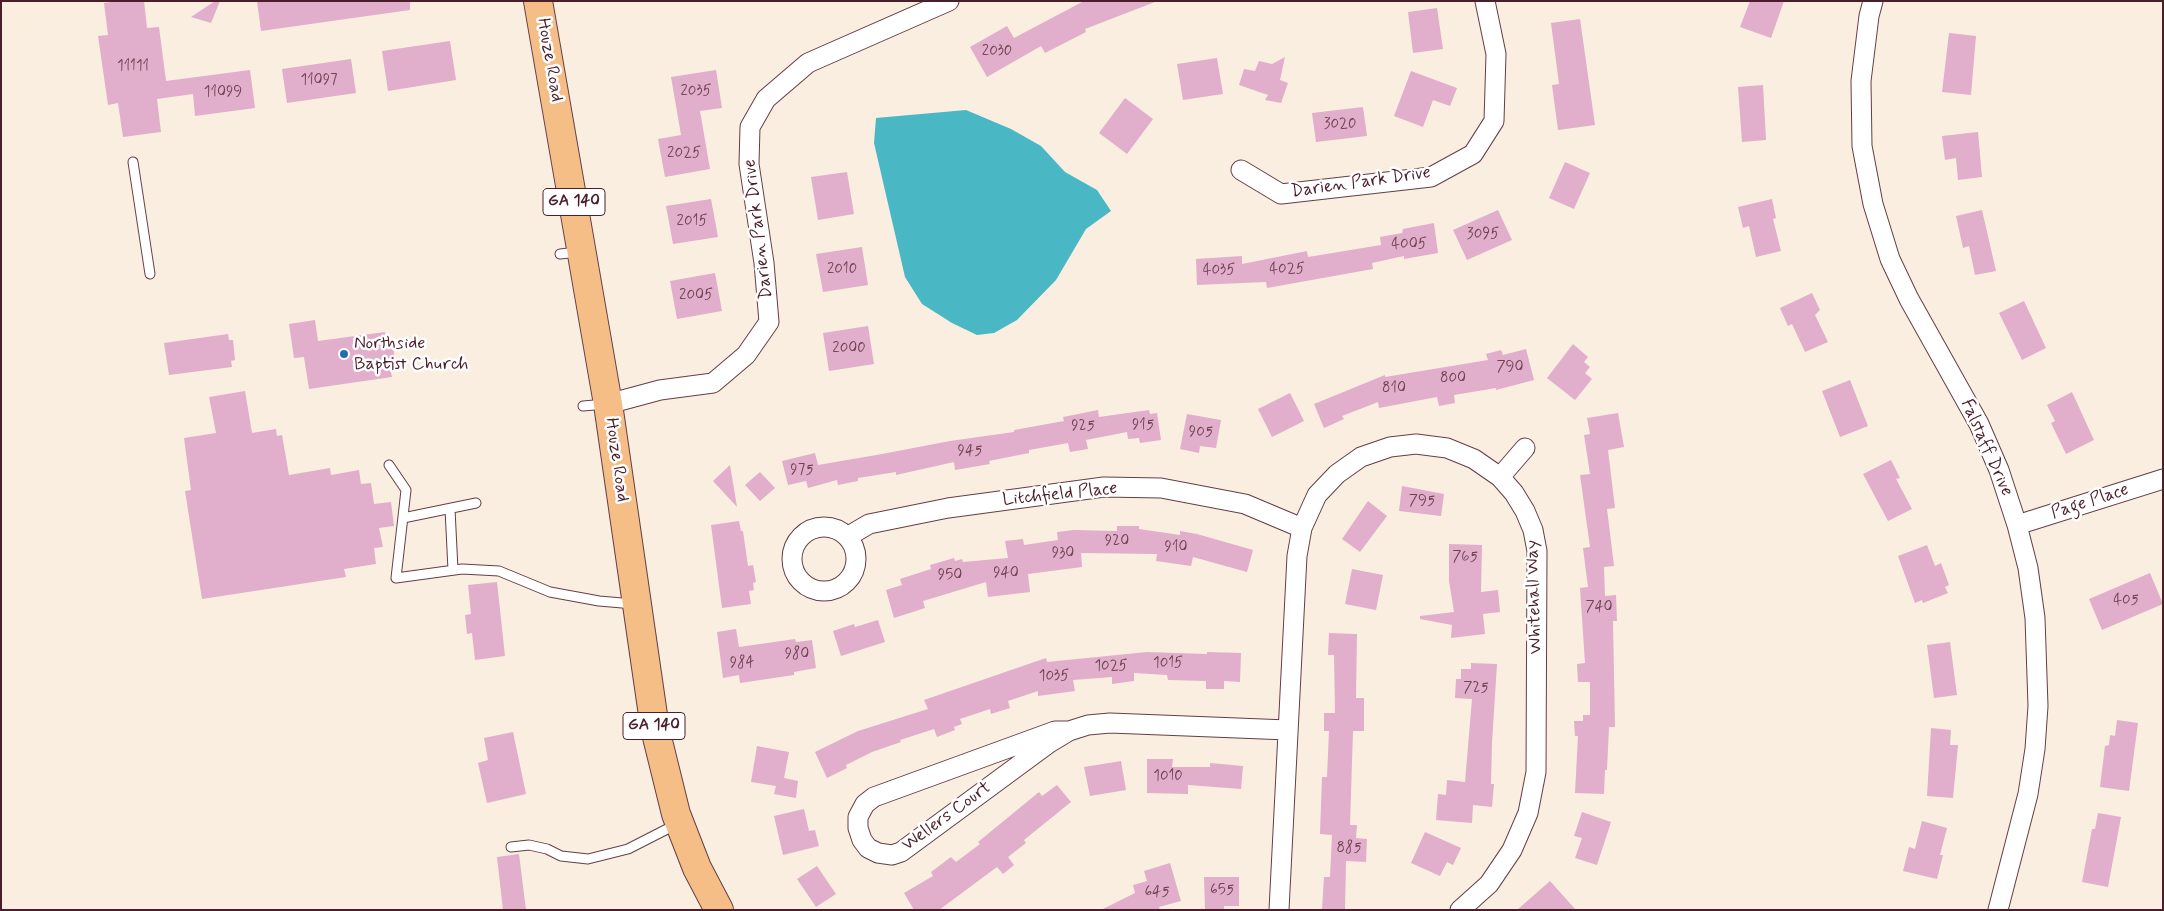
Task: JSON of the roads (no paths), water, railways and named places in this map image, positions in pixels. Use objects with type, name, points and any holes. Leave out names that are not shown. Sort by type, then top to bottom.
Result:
[{"type":"main road","name":"Houze Road","points":[[538,1],[571,252],[596,405],[637,604],[655,729],[680,823],[698,868],[720,910]]},
{"type":"street","name":"Darien Park Drive","points":[[596,405],[660,390],[713,383],[746,355],[769,322],[764,262],[749,164],[750,127],[766,99],[808,63],[948,1]]},
{"type":"street","name":"Darien Park Drive","points":[[1241,170],[1281,194],[1431,177],[1473,154],[1494,121],[1496,54],[1485,1]]},
{"type":"street","name":"Falstaff Drive","points":[[1873,1],[1869,16],[1861,81],[1862,146],[1872,204],[1890,259],[1909,298],[1979,424],[1999,470],[2017,525],[2028,568],[2035,618],[2038,706],[2035,749],[2028,794],[1998,910]]},
{"type":"street","name":"Whitehall Way","points":[[1280,910],[1297,556],[1302,528],[1317,495],[1337,474],[1360,457],[1390,447],[1416,444],[1447,448],[1474,459],[1500,477],[1514,493],[1525,511],[1533,530],[1537,551],[1536,772],[1528,812],[1512,850],[1488,884],[1460,910]]},
{"type":"street","points":[[1500,477],[1525,448]]},
{"type":"street","name":"Page Place","points":[[2017,525],[2163,479]]},
{"type":"street","name":"Litchfield Place","points":[[847,537],[869,524],[948,508],[1104,487],[1161,488],[1245,504],[1302,528]]},
{"type":"street","name":"Wellers Court","points":[[1069,731],[1055,731],[874,797],[865,804],[858,817],[858,828],[862,840],[868,848],[878,853],[892,855],[902,852],[1050,743],[1069,731],[1088,725],[1110,723],[1288,730]]},
{"type":"lane","points":[[133,162],[150,274]]},
{"type":"lane","points":[[389,465],[406,490],[396,578],[462,569],[499,572],[550,592],[599,601],[637,604]]},
{"type":"lane","points":[[403,518],[476,503]]},
{"type":"lane","points":[[450,509],[453,570]]},
{"type":"lane","points":[[511,847],[529,845],[547,849],[561,856],[588,859],[628,848],[680,823]]},
{"type":"water","points":[[966,110],[1011,129],[1041,146],[1065,172],[1097,190],[1111,211],[1086,229],[1056,280],[1017,320],[994,333],[977,335],[952,323],[922,304],[905,277],[874,143],[876,118]]},
{"type":"place","name":"Northside Baptist Church","points":[[344,354]]}]
